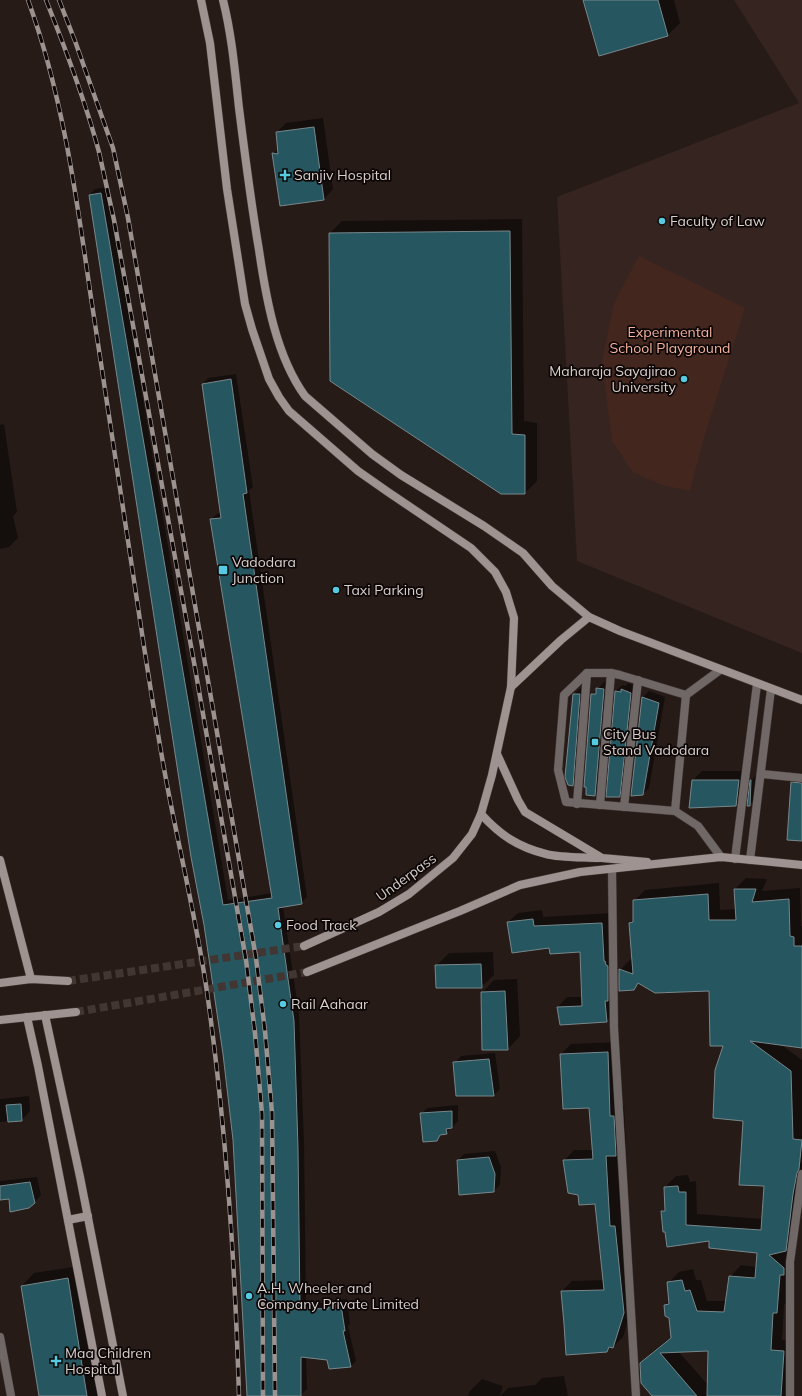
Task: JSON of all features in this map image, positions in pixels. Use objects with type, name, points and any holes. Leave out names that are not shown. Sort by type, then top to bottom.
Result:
[{"type":"main road","name":"Underpass","points":[[201,0],[210,43],[227,189],[246,304],[252,329],[269,379],[289,411],[358,471],[471,548],[495,572],[506,592],[514,618],[511,687],[497,754],[481,814],[472,834],[453,858],[409,894],[379,912],[304,946]]},
{"type":"main road","points":[[223,0],[231,40],[249,186],[267,299],[289,371],[305,396],[372,454],[400,475],[484,526],[523,553],[552,586],[589,618],[720,670],[802,700]]},
{"type":"main road","points":[[511,687],[561,640],[589,618]]},
{"type":"main road","points":[[497,754],[525,812],[602,858]]},
{"type":"main road","points":[[481,814],[494,829],[518,845],[547,854],[666,863]]},
{"type":"main road","points":[[307,972],[460,912],[520,885],[580,872],[721,857],[802,866]]},
{"type":"main road","points":[[0,860],[30,979]]},
{"type":"main road","points":[[0,983],[30,979],[68,981]]},
{"type":"main road","points":[[0,1020],[76,1012]]},
{"type":"main road","points":[[46,1015],[88,1216],[122,1396]]},
{"type":"main road","points":[[27,1017],[102,1396]]},
{"type":"main road","points":[[68,1220],[88,1216]]},
{"type":"street","points":[[675,812],[686,695],[720,670]]},
{"type":"street","points":[[686,695],[611,673],[587,673],[564,695],[558,770],[566,802],[675,812],[698,826],[721,857]]},
{"type":"street","points":[[577,804],[587,673]]},
{"type":"street","points":[[600,805],[611,673]]},
{"type":"street","points":[[624,808],[638,680]]},
{"type":"street","points":[[735,859],[757,684]]},
{"type":"street","points":[[750,860],[771,689]]},
{"type":"street","points":[[760,774],[802,778]]},
{"type":"street","points":[[612,869],[614,1028],[636,1396]]},
{"type":"street","points":[[790,1396],[790,1262],[802,1174]]},
{"type":"street","points":[[0,1337],[11,1396]]},
{"type":"shaded area","name":"Maharaja Sayajirao University","points":[[734,0],[802,0],[802,653],[577,561],[557,197],[799,103]]},
{"type":"green space","name":"Experimental School Playground","points":[[639,256],[745,308],[703,441],[690,491],[662,485],[633,472],[612,441],[602,361],[614,303]]},
{"type":"building","points":[[583,0],[658,0],[668,36],[599,56]]},
{"type":"building","points":[[314,127],[324,200],[280,206],[272,153],[278,154],[276,132]]},
{"type":"building","points":[[101,193],[223,905],[272,898],[210,519],[221,518],[202,384],[231,379],[247,493],[243,494],[302,904],[278,908],[294,1021],[298,1148],[300,1308],[328,1309],[329,1305],[341,1305],[345,1331],[343,1331],[351,1367],[329,1369],[327,1360],[301,1357],[301,1396],[247,1396],[233,1140],[223,1054],[204,925],[191,857],[89,195]]},
{"type":"building","points":[[510,231],[512,434],[525,435],[525,494],[501,494],[330,381],[329,233]]},
{"type":"building","name":"City Bus Stand Vadodara","points":[[596,688],[604,689],[595,796],[586,795],[586,787],[584,787],[591,694],[596,694]]},
{"type":"building","points":[[621,689],[631,693],[620,797],[606,797],[615,691],[621,692]]},
{"type":"building","name":"City Bus Stand Vadodara","points":[[573,694],[580,694],[573,786],[568,785],[565,777]]},
{"type":"building","points":[[642,697],[659,703],[643,795],[631,796]]},
{"type":"building","points":[[692,780],[739,780],[736,806],[689,808]]},
{"type":"building","points":[[750,780],[750,806],[747,806]]},
{"type":"building","points":[[791,782],[802,783],[802,841],[787,840]]},
{"type":"building","points":[[734,889],[756,889],[752,902],[789,899],[790,936],[794,937],[794,946],[802,946],[802,1048],[750,1041],[791,1071],[793,1139],[802,1140],[799,1169],[793,1194],[786,1251],[769,1255],[784,1268],[784,1275],[780,1275],[777,1313],[773,1313],[771,1350],[784,1351],[781,1396],[707,1396],[708,1351],[660,1353],[697,1396],[652,1396],[641,1383],[640,1363],[671,1338],[669,1318],[665,1316],[664,1305],[669,1304],[667,1282],[682,1280],[685,1291],[690,1290],[697,1311],[724,1312],[729,1276],[755,1278],[757,1253],[709,1248],[709,1241],[667,1247],[665,1232],[663,1232],[661,1211],[665,1211],[664,1187],[678,1186],[679,1192],[686,1192],[686,1225],[761,1230],[764,1186],[739,1185],[743,1121],[713,1118],[715,1070],[723,1046],[710,1046],[709,991],[655,993],[638,983],[634,990],[619,991],[619,969],[633,974],[629,923],[633,922],[633,900],[708,894],[709,920],[736,920]]},
{"type":"building","points":[[533,919],[534,926],[602,923],[604,961],[608,966],[608,1001],[605,1001],[607,1022],[560,1025],[557,1007],[582,1006],[580,952],[550,954],[549,948],[512,953],[507,922]]},
{"type":"building","points":[[481,964],[482,988],[436,988],[435,965]]},
{"type":"building","points":[[505,991],[508,1050],[482,1050],[481,992]]},
{"type":"building","points":[[608,1052],[610,1116],[614,1116],[616,1156],[606,1156],[610,1226],[615,1226],[624,1313],[613,1348],[609,1347],[607,1352],[566,1355],[561,1291],[604,1290],[595,1204],[579,1205],[578,1195],[568,1193],[563,1160],[593,1159],[589,1108],[563,1109],[560,1054]]},
{"type":"building","points":[[489,1059],[494,1096],[456,1096],[453,1062]]},
{"type":"building","points":[[21,1104],[22,1121],[8,1122],[6,1105]]},
{"type":"building","points":[[452,1111],[452,1128],[446,1129],[447,1134],[440,1135],[437,1141],[423,1142],[420,1113]]},
{"type":"building","points":[[489,1157],[495,1174],[494,1192],[459,1195],[457,1160]]},
{"type":"building","points":[[30,1182],[35,1203],[29,1208],[10,1212],[9,1199],[0,1200],[0,1186]]},
{"type":"building","points":[[68,1278],[87,1396],[39,1396],[21,1286]]},
{"type":"tunnel","points":[[68,981],[304,946]]},
{"type":"tunnel","points":[[76,1012],[307,972]]},
{"type":"railway","points":[[28,0],[50,71],[59,107],[73,180],[154,714],[199,941],[207,992],[214,1042],[229,1194],[239,1396]]},
{"type":"railway","points":[[46,0],[88,113],[99,152],[114,220],[246,960],[255,1033],[262,1114],[263,1396]]},
{"type":"railway","points":[[59,0],[113,148],[128,218],[256,958],[265,1031],[272,1113],[275,1396]]},
{"type":"place","name":"Sanjiv Hospital","points":[[285,175]]},
{"type":"place","name":"Faculty of Law","points":[[662,221]]},
{"type":"place","name":"Maharaja Sayajirao University","points":[[684,379]]},
{"type":"place","name":"Vadodara Junction","points":[[223,570]]},
{"type":"place","name":"Taxi Parking","points":[[336,590]]},
{"type":"place","name":"City Bus Stand Vadodara","points":[[595,742]]},
{"type":"place","name":"Food Track","points":[[278,925]]},
{"type":"place","name":"Rail Aahaar","points":[[283,1004]]},
{"type":"place","name":"A.H. Wheeler and Company Private Limited","points":[[249,1296]]},
{"type":"place","name":"Maa Children Hospital","points":[[56,1361]]}]
